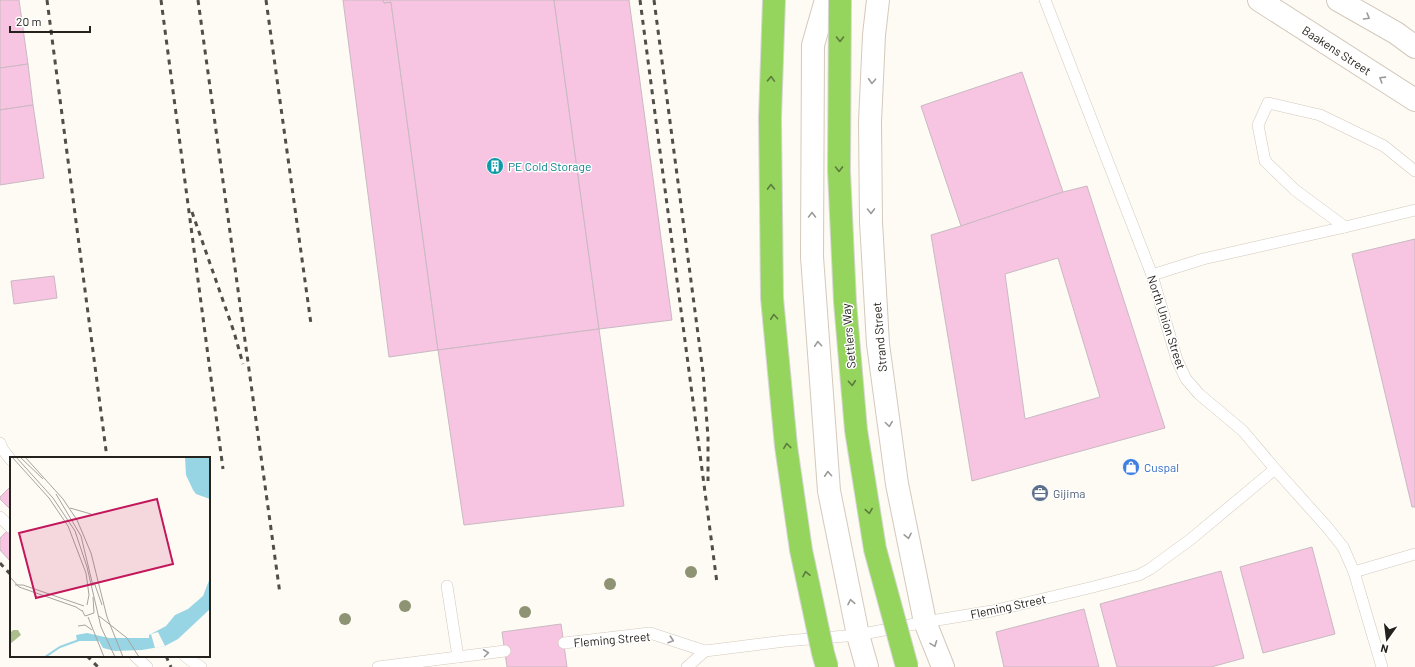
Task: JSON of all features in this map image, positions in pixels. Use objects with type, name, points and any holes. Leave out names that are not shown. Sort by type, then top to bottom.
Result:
[{"type":"highway","points":[[774,0],[770,118],[772,298],[786,446],[801,550],[827,667]]},
{"type":"highway","name":"Settlers Way","points":[[840,0],[839,171],[845,302],[856,430],[875,549],[907,667]]},
{"type":"street","points":[[810,0],[813,45],[812,258],[828,483],[858,636],[867,667]]},
{"type":"street","points":[[813,45],[826,0]]},
{"type":"street","name":"Strand Street","points":[[878,0],[874,35],[870,122],[871,222],[878,344],[897,484],[926,622],[943,667]]},
{"type":"street","name":"Baakens Street","points":[[1259,0],[1415,100]]},
{"type":"street","points":[[1338,0],[1396,33],[1415,47]]},
{"type":"lane","name":"North Union Street","points":[[1045,0],[1152,275],[1177,360],[1186,379],[1199,394],[1243,431],[1327,527],[1343,548],[1354,572],[1382,667]]},
{"type":"lane","points":[[1346,227],[1295,190],[1264,161],[1258,125],[1268,103],[1320,115],[1384,146],[1415,171]]},
{"type":"lane","points":[[1152,275],[1203,259],[1415,210]]},
{"type":"lane","points":[[0,442],[3,450],[10,459]]},
{"type":"lane","name":"Fleming Street","points":[[564,644],[650,633],[705,651],[785,641],[858,636],[926,622],[992,611],[1139,575],[1150,569],[1191,539],[1275,469]]},
{"type":"lane","points":[[0,516],[10,527]]},
{"type":"lane","points":[[1354,572],[1415,554]]},
{"type":"lane","points":[[447,586],[458,657]]},
{"type":"lane","points":[[378,667],[505,651]]},
{"type":"lane","points":[[686,667],[705,651]]},
{"type":"lane","points":[[136,657],[147,667]]},
{"type":"lane","points":[[186,657],[201,667]]},
{"type":"building","points":[[0,0],[19,0],[28,64],[0,68]]},
{"type":"building","points":[[343,0],[383,0],[384,3],[391,2],[438,350],[389,357]]},
{"type":"building","name":"PE Cold Storage","points":[[383,0],[554,0],[599,329],[438,350],[391,2],[384,3]]},
{"type":"building","points":[[554,0],[629,0],[672,320],[599,329]]},
{"type":"building","points":[[28,64],[33,105],[0,110],[0,68]]},
{"type":"building","points":[[1022,72],[1063,192],[961,226],[921,106]]},
{"type":"building","points":[[33,105],[44,178],[0,185],[0,110]]},
{"type":"building","points":[[1087,186],[1165,428],[972,481],[931,235],[1063,192]],"holes":[[[1058,258],[1100,397],[1025,419],[1005,274]]]},
{"type":"building","points":[[1415,239],[1415,507],[1412,507],[1352,254]]},
{"type":"building","points":[[54,276],[57,298],[14,304],[11,281]]},
{"type":"building","points":[[599,329],[624,506],[464,525],[438,350]]},
{"type":"building","points":[[10,487],[10,509],[0,499],[0,497]]},
{"type":"building","points":[[10,528],[10,561],[0,550],[0,538]]},
{"type":"building","points":[[1312,547],[1335,634],[1263,653],[1240,567]]},
{"type":"building","points":[[1221,571],[1244,658],[1211,667],[1117,667],[1100,604]]},
{"type":"building","points":[[1084,609],[1099,667],[1004,667],[996,632]]},
{"type":"building","points":[[561,624],[567,667],[507,667],[502,632]]},
{"type":"railway","points":[[47,0],[107,457]]},
{"type":"railway","points":[[161,0],[223,469]]},
{"type":"railway","points":[[198,0],[280,594]]},
{"type":"railway","points":[[266,0],[311,324]]},
{"type":"railway","points":[[640,0],[717,583]]},
{"type":"railway","points":[[654,0],[703,372],[708,437],[708,481]]},
{"type":"railway","points":[[192,212],[234,332],[243,364]]},
{"type":"railway","points":[[0,563],[10,574]]},
{"type":"railway","points":[[88,657],[98,667]]},
{"type":"railway","points":[[166,657],[171,667]]},
{"type":"place","name":"PE Cold Storage","points":[[495,166]]},
{"type":"place","name":"Cuspal","points":[[1131,467]]},
{"type":"place","name":"Gijima","points":[[1040,493]]}]
